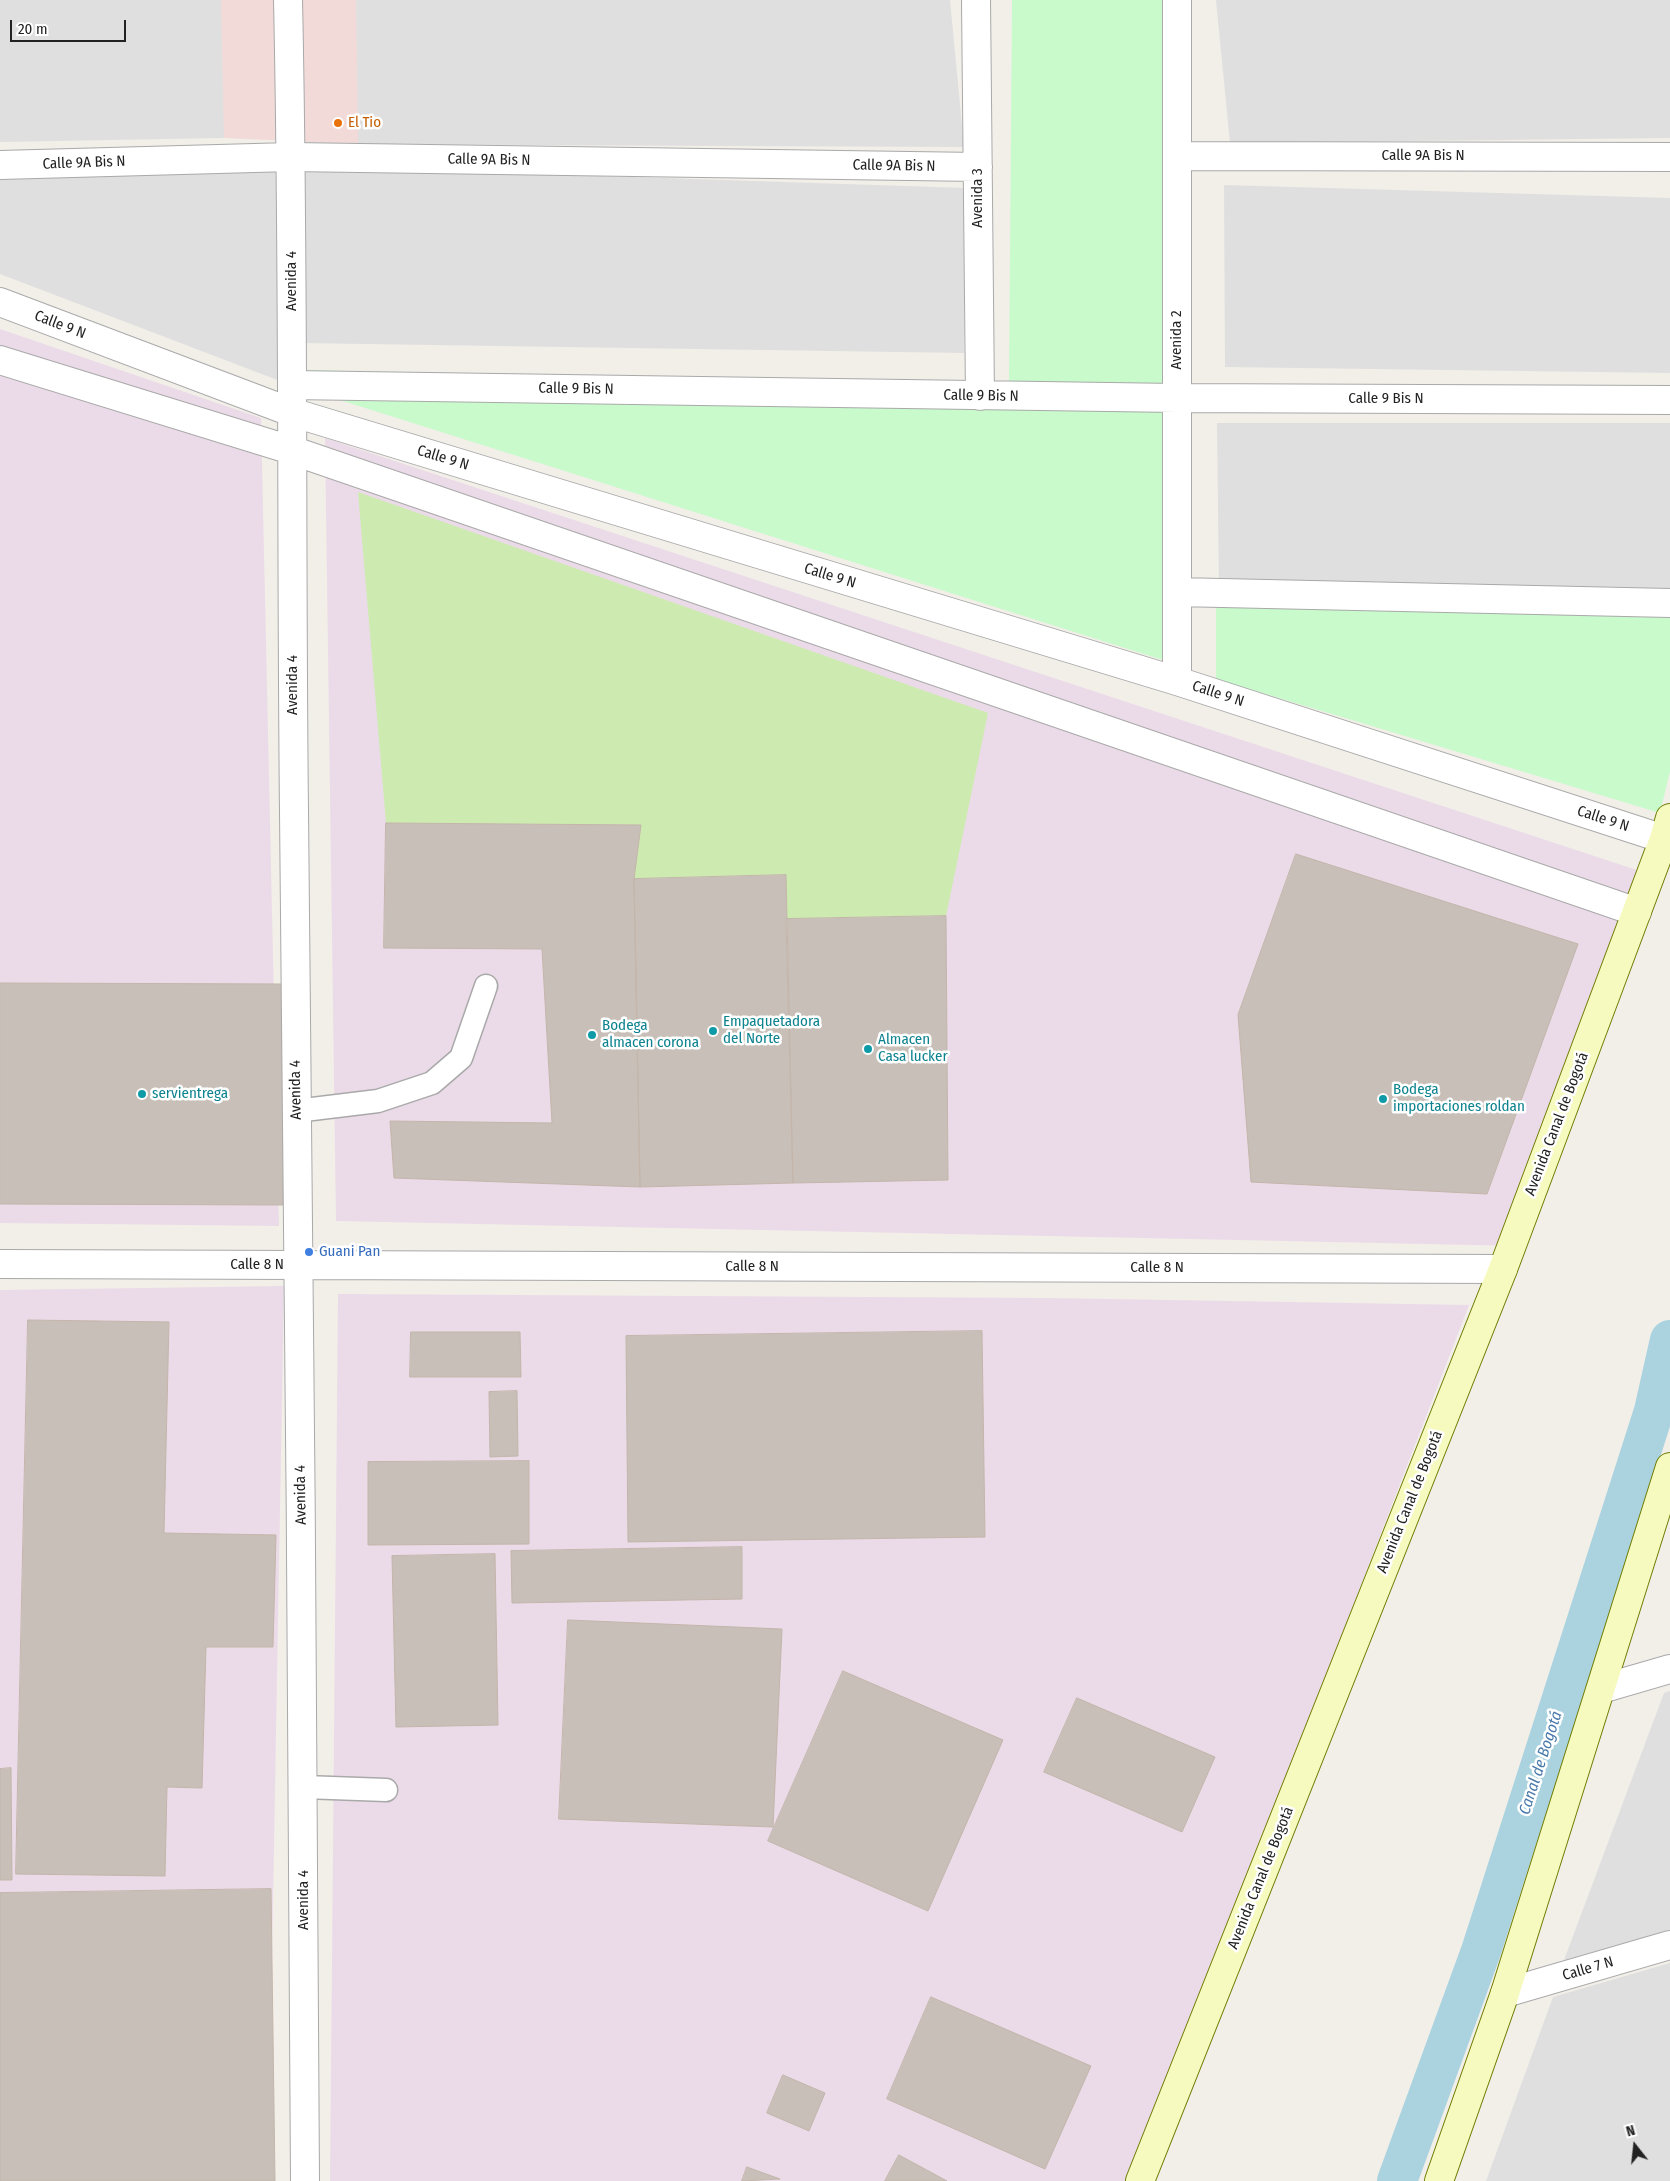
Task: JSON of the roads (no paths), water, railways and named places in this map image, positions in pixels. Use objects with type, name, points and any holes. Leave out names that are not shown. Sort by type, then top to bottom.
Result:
[{"type":"main road","name":"Avenida Canal de Bogotá","points":[[1140,2181],[1503,1269],[1667,828]]},
{"type":"main road","points":[[1439,2181],[1506,1993],[1670,1467]]},
{"type":"street","name":"Avenida 4","points":[[288,0],[291,157],[291,450],[296,1112],[304,1787],[305,2181]]},
{"type":"street","name":"Avenida 3","points":[[976,0],[980,396]]},
{"type":"street","name":"Avenida 2","points":[[1177,0],[1177,681]]},
{"type":"street","name":"Calle 9A Bis N","points":[[1177,156],[1670,157]]},
{"type":"street","name":"Calle 9A Bis N","points":[[0,165],[291,157],[978,167]]},
{"type":"street","name":"Calle 9 N","points":[[0,302],[291,412],[1667,828]]},
{"type":"street","points":[[0,360],[291,450],[1637,912]]},
{"type":"street","name":"Calle 9 Bis N","points":[[292,385],[980,396],[1670,400]]},
{"type":"street","points":[[1177,592],[1670,603]]},
{"type":"street","name":"Calle 8 N","points":[[0,1264],[1503,1269]]},
{"type":"street","points":[[1601,1689],[1670,1669]]},
{"type":"street","name":"Calle 7 N","points":[[1506,1993],[1670,1945]]},
{"type":"lane","points":[[296,1112],[378,1101],[432,1083],[460,1058],[486,986]]},
{"type":"lane","points":[[304,1787],[386,1790]]},
{"type":"waterway","name":"Canal de Bogotá","points":[[1397,2181],[1481,1951],[1654,1411],[1670,1340]]},
{"type":"place","name":"El Tio","points":[[338,123]]},
{"type":"place","name":"Empaquetadora del Norte","points":[[713,1031]]},
{"type":"place","name":"Bodega almacen corona","points":[[592,1035]]},
{"type":"place","name":"Almacen Casa lucker","points":[[868,1049]]},
{"type":"place","name":"servientrega","points":[[142,1094]]},
{"type":"place","name":"Bodega importaciones roldan","points":[[1383,1099]]},
{"type":"place","name":"Guani Pan","points":[[309,1252]]}]
